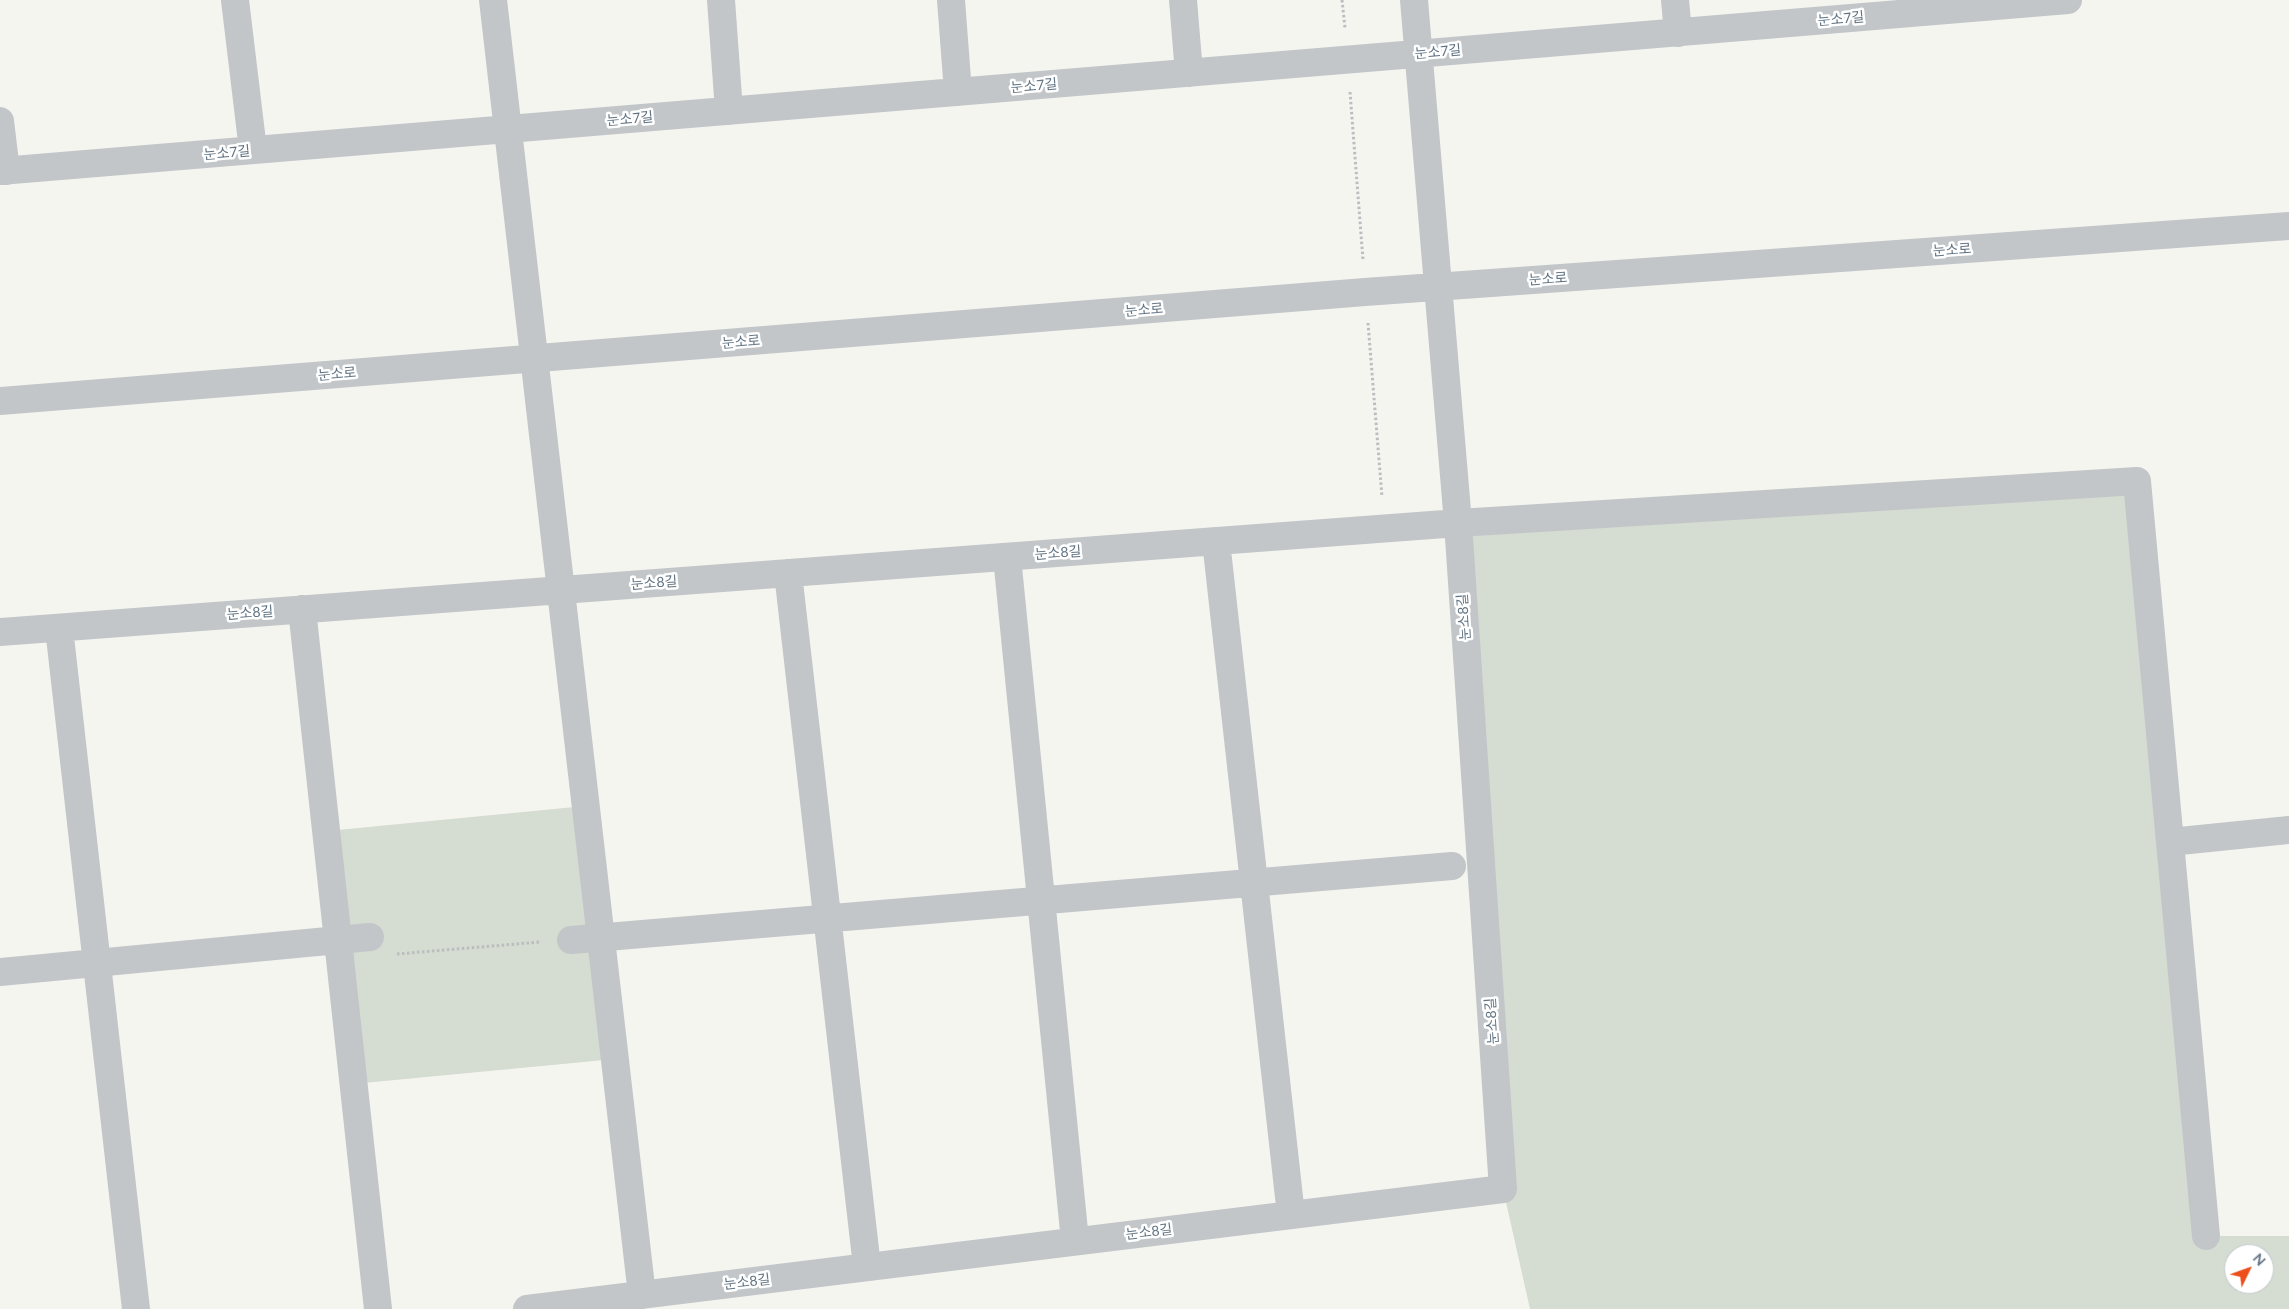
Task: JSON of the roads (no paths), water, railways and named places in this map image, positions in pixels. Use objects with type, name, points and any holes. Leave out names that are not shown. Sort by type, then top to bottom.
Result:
[{"type":"street","points":[[235,0],[253,150]]},
{"type":"street","points":[[493,0],[642,1295]]},
{"type":"street","points":[[721,0],[729,111]]},
{"type":"street","points":[[951,0],[958,92]]},
{"type":"street","points":[[1183,0],[1189,73]]},
{"type":"street","points":[[1414,0],[1458,523],[2137,481],[2206,1236]]},
{"type":"street","points":[[1675,0],[1678,33]]},
{"type":"street","name":"눈소7길","points":[[3,171],[1678,33],[1926,6],[2068,0]]},
{"type":"street","points":[[0,121],[3,171]]},
{"type":"street","name":"눈소로","points":[[0,401],[1366,292],[2289,226]]},
{"type":"street","name":"눈소8길","points":[[0,632],[1458,523],[1504,1189],[528,1309]]},
{"type":"street","points":[[1216,541],[1291,1215]]},
{"type":"street","points":[[1007,557],[1075,1242]]},
{"type":"street","points":[[788,573],[867,1267]]},
{"type":"street","points":[[302,609],[378,1309]]},
{"type":"street","points":[[59,628],[136,1309]]},
{"type":"street","points":[[2170,842],[2289,830]]},
{"type":"street","points":[[571,940],[1452,866]]},
{"type":"street","points":[[0,972],[370,937]]}]
